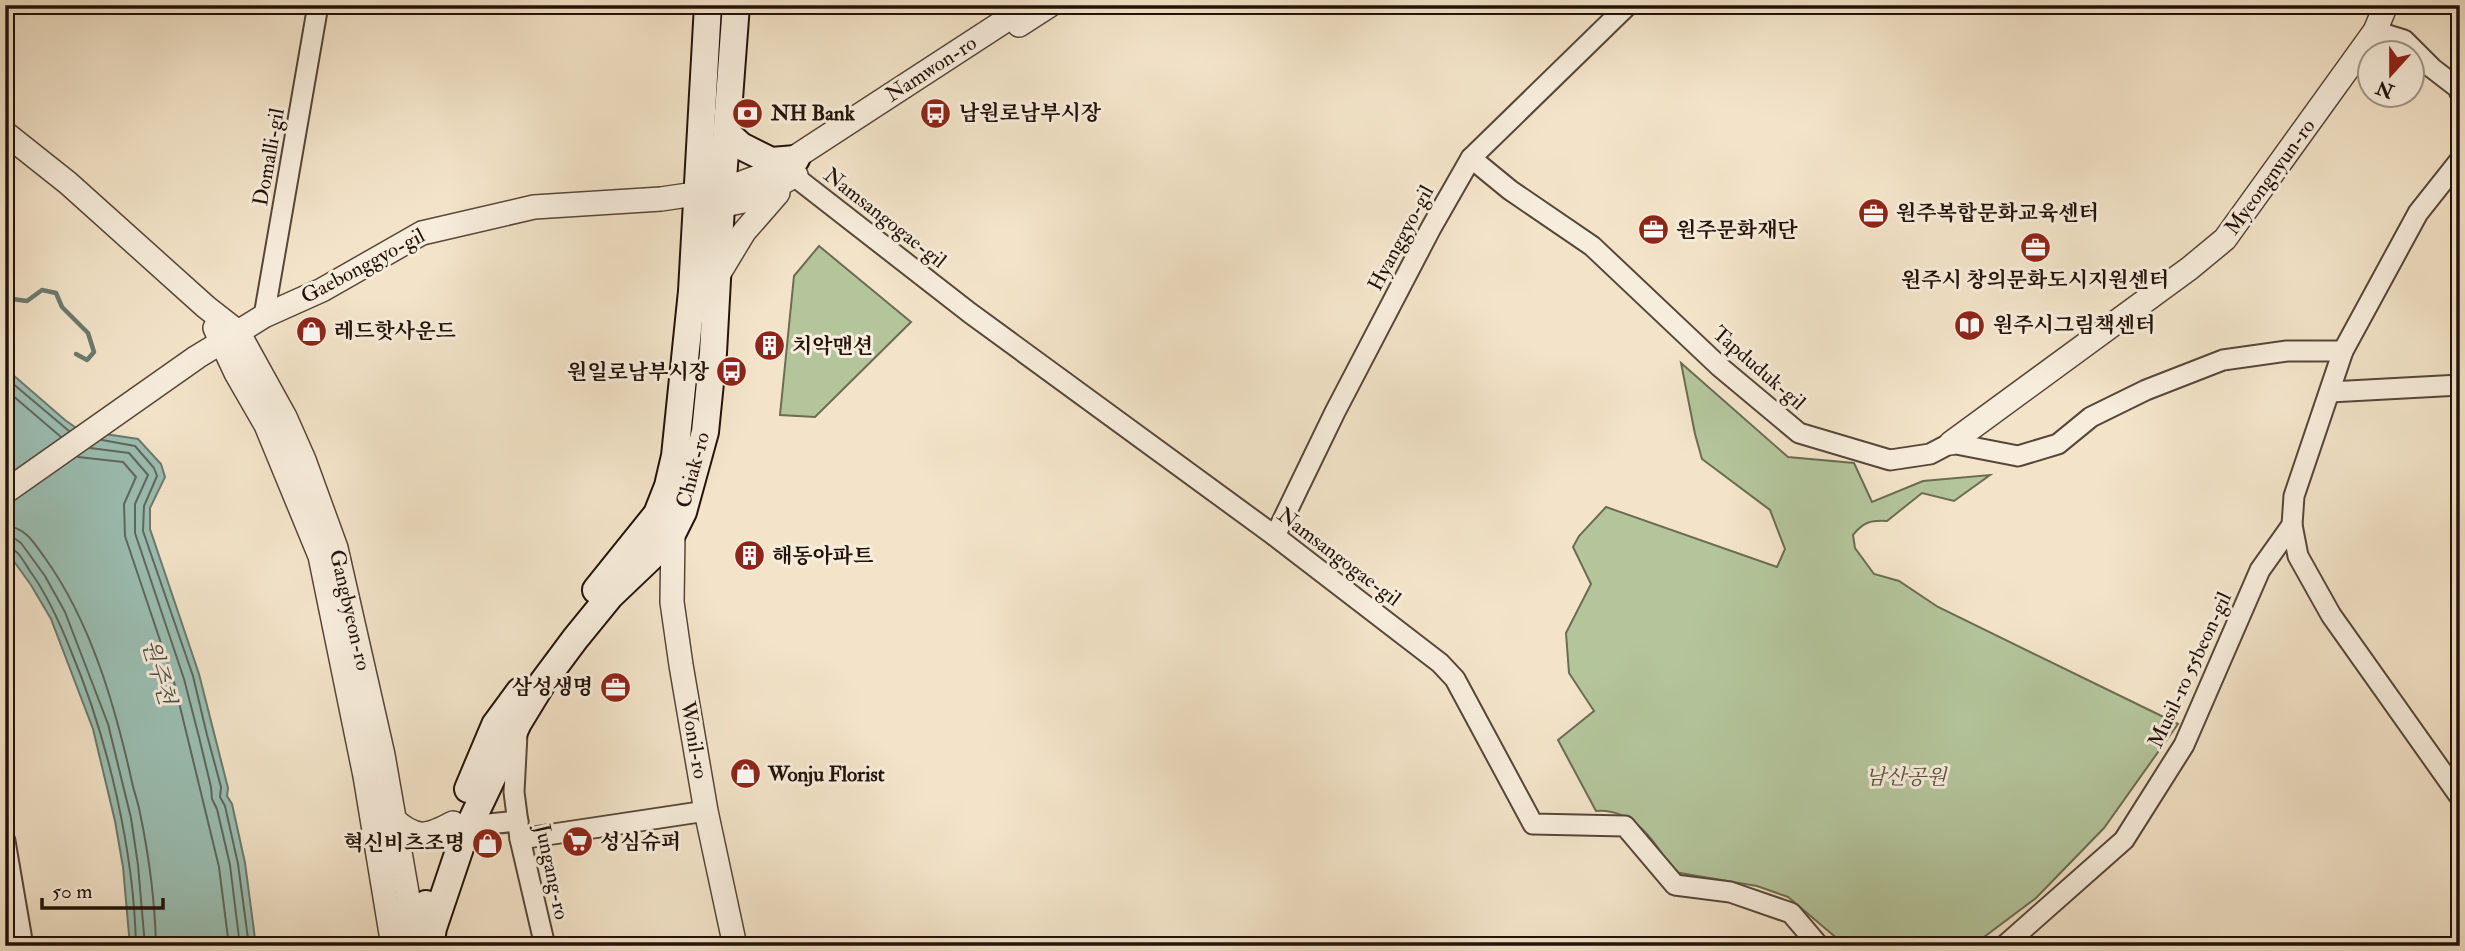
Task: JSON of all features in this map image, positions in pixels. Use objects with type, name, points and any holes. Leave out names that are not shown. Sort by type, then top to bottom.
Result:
[{"type":"main road","name":"Chiak-ro","points":[[461,825],[543,682],[610,596],[673,532],[683,512],[705,432],[718,275],[702,86],[708,5]]},
{"type":"main road","name":"Chiak-ro","points":[[412,944],[461,825],[495,725],[564,629],[657,514],[664,495],[675,456],[692,290],[727,132],[736,5]]},
{"type":"main road","points":[[727,132],[741,146],[758,156],[795,168]]},
{"type":"street","name":"Domalli-gil","points":[[264,316],[318,5]]},
{"type":"street","name":"Namwon-ro","points":[[795,168],[1029,5]]},
{"type":"street","name":"Namwon-ro","points":[[710,200],[774,171],[795,168],[1050,5]]},
{"type":"street","name":"Hyanggyo-gil","points":[[1275,537],[1335,412],[1431,228],[1471,158],[1628,5]]},
{"type":"street","name":"Myeongnyun-ro","points":[[1951,443],[2190,268],[2225,239],[2375,31],[2386,5]]},
{"type":"street","points":[[2375,31],[2404,40],[2432,68],[2458,88],[2460,93]]},
{"type":"street","name":"Gangbyeon-ro","points":[[5,133],[68,183],[206,307],[285,417],[304,460],[336,548],[383,755],[408,898],[412,944]]},
{"type":"street","name":"Tapduduk-gil","points":[[1471,158],[1510,190],[1592,246],[1720,367],[1799,433],[1890,460],[1930,454],[1951,443]]},
{"type":"street","points":[[2459,158],[2418,213],[2343,351],[2294,496],[2291,525],[2298,556],[2331,615],[2460,797]]},
{"type":"street","points":[[718,275],[750,225],[795,168]]},
{"type":"street","name":"Namsangogae-gil","points":[[795,168],[980,321],[1379,614],[1440,663],[1455,679],[1533,824],[1625,826],[1675,885],[1730,892],[1791,912],[1819,946]]},
{"type":"street","name":"Gaebonggyo-gil","points":[[5,492],[197,357],[264,316],[322,290],[403,243],[431,230],[534,207],[661,199],[710,200]]},
{"type":"street","name":"Gangbyeon-ro","points":[[230,337],[320,556],[365,776],[412,944]]},
{"type":"street","points":[[1951,443],[2018,456],[2058,444],[2091,417],[2146,390],[2223,360],[2287,351],[2343,351]]},
{"type":"street","points":[[2330,392],[2460,385]]},
{"type":"street","name":"Musil-ro 55beon-gil","points":[[2004,946],[2124,840],[2184,745],[2260,570],[2291,525]]},
{"type":"street","name":"Wonil-ro","points":[[673,532],[672,602],[706,811],[735,946]]},
{"type":"street","name":"Jungang-ro","points":[[518,723],[514,792],[519,830],[545,946]]},
{"type":"street","points":[[393,819],[405,830],[431,835],[461,825],[519,830],[706,811]]},
{"type":"street","points":[[6,852],[23,946]]},
{"type":"green space","points":[[819,246],[911,322],[815,417],[780,415],[794,276]]},
{"type":"green space","name":"남산공원","points":[[1681,363],[1788,457],[1854,463],[1872,502],[1923,481],[1990,475],[1954,501],[1922,493],[1887,521],[1872,522],[1860,527],[1853,535],[1855,548],[1874,574],[1899,581],[1938,607],[2178,724],[2104,828],[2036,898],[1972,946],[1846,946],[1788,897],[1757,886],[1674,872],[1660,850],[1633,821],[1622,815],[1596,811],[1558,740],[1594,711],[1569,673],[1566,633],[1591,584],[1573,547],[1579,536],[1606,507],[1777,567],[1785,549],[1770,510],[1702,459]]},
{"type":"water","name":"원주천","points":[[5,368],[79,430],[138,439],[161,464],[165,477],[150,508],[150,529],[199,674],[228,788],[227,796],[232,804],[245,863],[256,946],[130,946],[123,867],[93,729],[51,619],[5,549]]},
{"type":"waterway","points":[[5,298],[27,301],[42,290],[56,293],[62,307],[88,333],[94,352],[87,360],[76,354]]},
{"type":"place","name":"NH Bank","points":[[748,113]]},
{"type":"place","name":"남원로남부시장","points":[[936,113]]},
{"type":"place","name":"원주복합문화교육센터","points":[[1873,213]]},
{"type":"place","name":"원주문화재단","points":[[1653,230]]},
{"type":"place","name":"원주시 창의문화도시지원센터","points":[[2035,248]]},
{"type":"place","name":"원주시그림책센터","points":[[1970,325]]},
{"type":"place","name":"레드핫사운드","points":[[311,331]]},
{"type":"place","name":"치악맨션","points":[[769,346]]},
{"type":"place","name":"원일로남부시장","points":[[732,372]]},
{"type":"place","name":"해동아파트","points":[[749,556]]},
{"type":"place","name":"삼성생명","points":[[616,687]]},
{"type":"place","name":"Wonju Florist","points":[[745,774]]},
{"type":"place","name":"성심슈퍼","points":[[577,842]]},
{"type":"place","name":"혁신비츠조명","points":[[488,843]]}]
